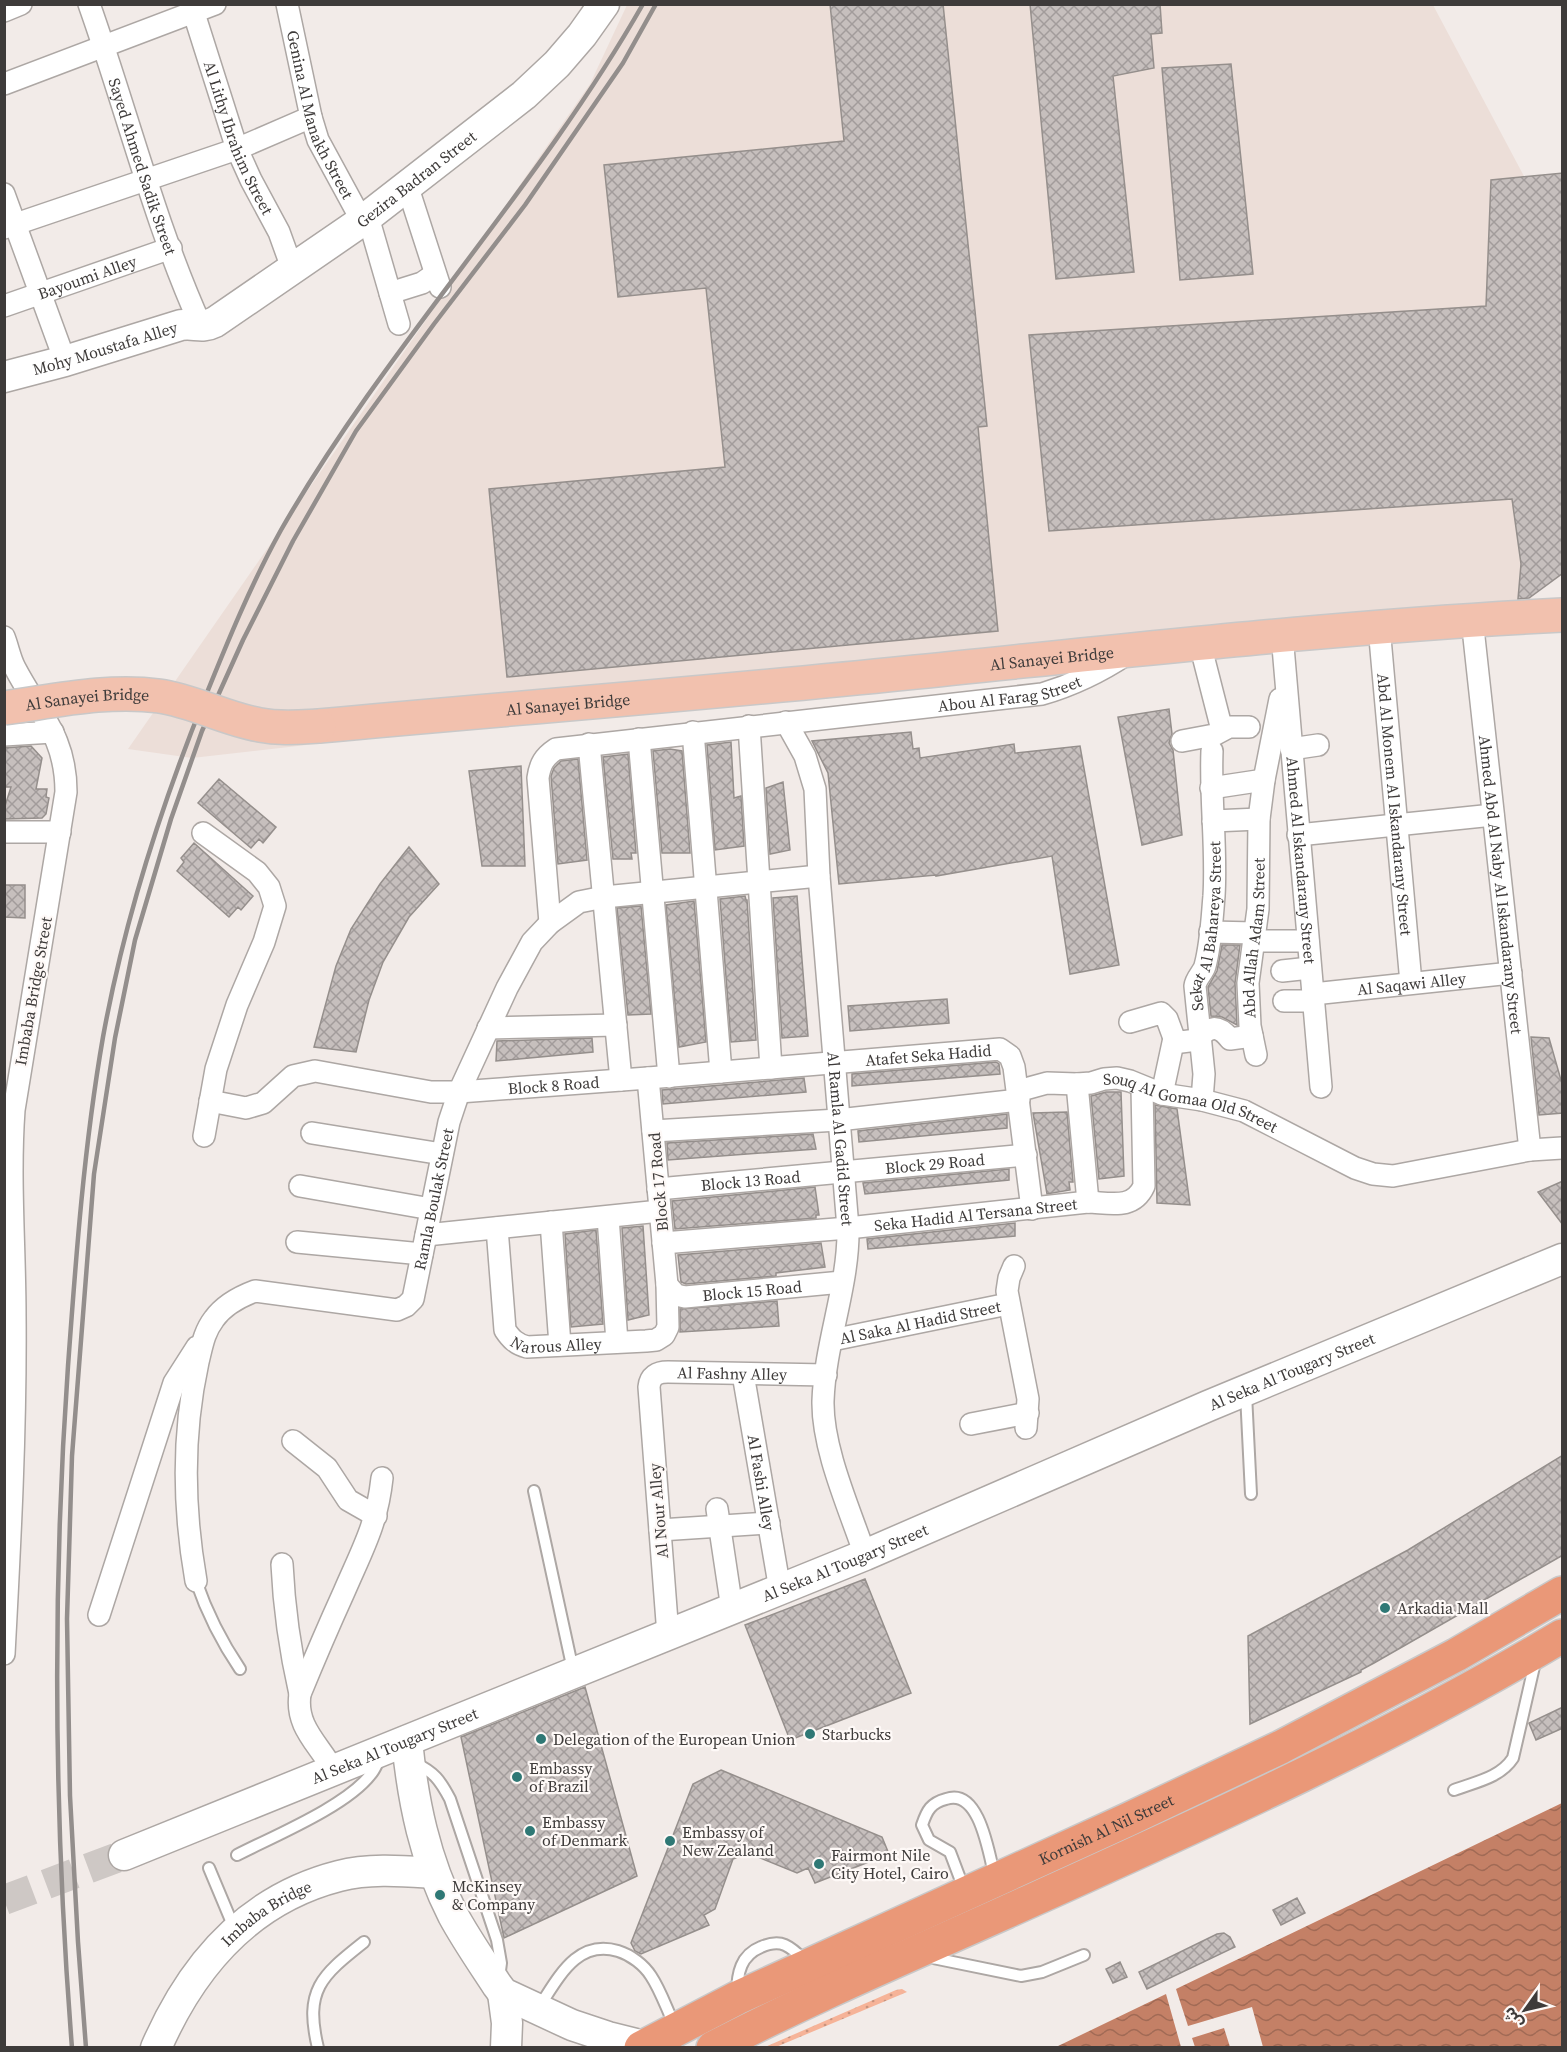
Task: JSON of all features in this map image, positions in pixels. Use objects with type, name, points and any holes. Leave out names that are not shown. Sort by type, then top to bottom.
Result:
[{"type":"highway","name":"Kornish Al Nil Street","points":[[643,2047],[737,1998],[996,1881],[1281,1747],[1456,1655],[1563,1593]]},
{"type":"highway","name":"Kornish Al Nil Street","points":[[713,2048],[796,2006],[1293,1780],[1550,1644]]},
{"type":"main road","name":"Abou Al Farag Street","points":[[1135,649],[1472,619],[1563,615]]},
{"type":"main road","name":"Al Sanayei Bridge","points":[[4,708],[104,695],[131,694],[183,701],[231,718],[260,725],[290,728],[905,674],[1135,649]]},
{"type":"street","points":[[4,11],[21,4]]},
{"type":"street","name":"Sayed Ahmed Sadik Street","points":[[88,4],[146,179],[203,326]]},
{"type":"street","points":[[4,84],[104,47],[193,8],[215,4]]},
{"type":"street","name":"Genina Al Manakh Street","points":[[287,4],[318,140],[365,219],[399,324]]},
{"type":"street","name":"Gezira Badran Street","points":[[203,326],[365,219],[524,95],[582,35],[604,4]]},
{"type":"street","name":"Al Lithy Ibrahim Street","points":[[193,8],[237,149],[279,232],[292,268]]},
{"type":"street","points":[[10,226],[237,149],[311,117]]},
{"type":"street","points":[[390,293],[438,280],[407,185]]},
{"type":"street","points":[[4,194],[10,226],[40,293],[64,362]]},
{"type":"street","name":"Bayoumi Alley","points":[[4,306],[171,248]]},
{"type":"street","name":"Mohy Moustafa Alley","points":[[4,377],[64,362],[181,325],[190,323],[203,326]]},
{"type":"street","name":"Ahmed Abd Al Naby Al Iskandarany Street","points":[[1472,619],[1530,1150]]},
{"type":"street","name":"Abd Al Monem Al Iskandarany Street","points":[[1379,627],[1411,983]]},
{"type":"street","name":"Ahmed Al Iskandarany Street","points":[[1282,635],[1321,1087]]},
{"type":"street","name":"Imbaba Bridge Street","points":[[4,637],[9,666],[53,732],[62,751],[66,771],[66,792],[60,832],[8,1135],[10,1318],[4,1654]]},
{"type":"street","points":[[1200,644],[1222,730]]},
{"type":"street","name":"Abou Al Farag Street","points":[[550,922],[538,778],[540,766],[546,756],[555,749],[1042,694],[1068,687],[1093,676],[1135,649]]},
{"type":"street","name":"Abd Allah Adam Street","points":[[1200,1037],[1210,1029],[1217,1028],[1223,1030],[1230,1039],[1254,1046],[1248,1005],[1248,983],[1258,909],[1259,819],[1264,780],[1285,682]]},
{"type":"street","name":"Al Ramla Al Gadid Street","points":[[786,722],[805,756],[813,780],[848,1228],[848,1246],[826,1375],[823,1402],[825,1429],[866,1556]]},
{"type":"street","points":[[749,726],[771,1068]]},
{"type":"street","points":[[1182,741],[1214,735],[1229,727],[1249,727]]},
{"type":"street","points":[[4,735],[53,732]]},
{"type":"street","points":[[693,732],[721,1072]]},
{"type":"street","name":"Block 17 Road","points":[[639,739],[652,892],[659,1077],[653,1131],[667,1285]]},
{"type":"street","points":[[589,744],[621,1080]]},
{"type":"street","points":[[1291,750],[1318,746]]},
{"type":"street","name":"Sekat Al Bahareya Street","points":[[1202,1100],[1204,1074],[1195,986],[1205,966],[1214,895],[1212,752]]},
{"type":"street","points":[[1211,788],[1264,780]]},
{"type":"street","points":[[1298,835],[1493,815]]},
{"type":"street","points":[[1213,821],[1259,819]]},
{"type":"street","points":[[4,832],[60,832]]},
{"type":"street","points":[[203,833],[257,872],[269,887],[275,906],[264,942],[237,1005],[216,1069],[204,1136]]},
{"type":"street","name":"Ramla Boulak Street","points":[[196,1581],[188,1534],[185,1488],[193,1385],[205,1334],[213,1319],[225,1307],[239,1297],[255,1291],[397,1310],[406,1306],[413,1299],[441,1154],[459,1092],[488,1028],[532,942],[550,922],[579,902],[604,897],[819,876]]},
{"type":"street","points":[[1210,932],[1308,941]]},
{"type":"street","points":[[1282,970],[1310,968]]},
{"type":"street","name":"Al Saqawi Alley","points":[[1284,1001],[1411,983],[1511,973]]},
{"type":"street","points":[[1130,1022],[1161,1013],[1167,1019],[1174,1038],[1181,1042],[1197,1040],[1200,1037]]},
{"type":"street","points":[[488,1028],[616,1025]]},
{"type":"street","name":"Seka Hadid Al Tersana Street","points":[[663,1244],[848,1228],[1088,1202],[1129,1203],[1139,1197],[1144,1186],[1152,1090],[1174,1038]]},
{"type":"street","name":"Atafet Seka Hadid","points":[[771,1068],[1000,1049],[1010,1056],[1014,1067],[1032,1209]]},
{"type":"street","name":"Block 8 Road","points":[[210,1101],[246,1108],[263,1103],[293,1076],[315,1071],[431,1092],[459,1092],[771,1068]]},
{"type":"street","name":"Souq Al Gomaa Old Street","points":[[653,1131],[838,1120],[1018,1096],[1047,1083],[1091,1083],[1104,1078],[1117,1078],[1152,1090],[1244,1111],[1355,1168],[1374,1174],[1393,1176],[1530,1150]]},
{"type":"street","points":[[1077,1084],[1088,1202]]},
{"type":"street","points":[[312,1133],[441,1154]]},
{"type":"street","points":[[1530,1150],[1563,1148]]},
{"type":"street","name":"Block 29 Road","points":[[843,1173],[1026,1155]]},
{"type":"street","name":"Block 13 Road","points":[[658,1189],[843,1173]]},
{"type":"street","points":[[300,1186],[431,1209]]},
{"type":"street","points":[[297,1242],[424,1245],[497,1228],[660,1211]]},
{"type":"street","points":[[608,1217],[617,1342]]},
{"type":"street","points":[[551,1222],[560,1345]]},
{"type":"street","name":"Narous Alley","points":[[497,1228],[505,1330],[510,1338],[527,1347],[656,1340],[664,1335],[668,1326],[667,1285]]},
{"type":"street","name":"Al Seka Al Tougary Street","points":[[124,1855],[333,1770],[400,1750],[573,1674],[866,1556],[1245,1390],[1563,1259]]},
{"type":"street","points":[[971,1424],[1027,1421],[1028,1399],[1008,1304],[1007,1291],[1014,1266]]},
{"type":"street","name":"Block 15 Road","points":[[667,1285],[671,1292],[685,1297],[842,1282]]},
{"type":"street","name":"Al Saka Al Hadid Street","points":[[832,1340],[1008,1304]]},
{"type":"street","points":[[99,1615],[174,1383],[205,1334]]},
{"type":"street","name":"Al Fashny Alley","points":[[649,1387],[652,1377],[662,1372],[826,1375]]},
{"type":"street","name":"Al Fashi Alley","points":[[743,1374],[780,1590]]},
{"type":"street","name":"Al Nour Alley","points":[[649,1387],[668,1635]]},
{"type":"street","points":[[293,1441],[327,1468],[348,1500],[376,1516]]},
{"type":"street","points":[[333,1770],[301,1720],[298,1707],[300,1694],[367,1543],[376,1516],[382,1478]]},
{"type":"street","points":[[718,1517],[732,1609]]},
{"type":"street","points":[[660,1530],[718,1517],[769,1523]]},
{"type":"street","points":[[282,1564],[284,1607],[290,1651],[300,1694]]},
{"type":"street","points":[[400,1750],[434,1873],[453,1916],[500,1989],[507,2023],[506,2048]]},
{"type":"street","name":"Imbaba Bridge","points":[[156,2048],[168,2021],[191,1981],[212,1955],[255,1914],[296,1890],[340,1875],[387,1870],[434,1873]]},
{"type":"street","points":[[500,1989],[572,2025],[643,2047]]},
{"type":"lane","points":[[1245,1390],[1251,1494]]},
{"type":"lane","points":[[534,1491],[573,1674]]},
{"type":"lane","points":[[196,1581],[221,1641],[240,1669]]},
{"type":"lane","points":[[1454,1790],[1505,1769],[1513,1758],[1550,1644]]},
{"type":"lane","points":[[237,1855],[331,1807],[353,1793],[371,1774],[400,1750],[440,1780],[450,1799],[497,1940],[501,1963],[500,1989]]},
{"type":"lane","points":[[966,1894],[950,1852],[929,1840],[922,1825],[926,1812],[934,1803],[953,1796],[965,1800],[974,1809],[996,1881]]},
{"type":"lane","points":[[209,1868],[235,1931]]},
{"type":"lane","points":[[318,2048],[312,2013],[320,1984],[336,1964],[364,1942]]},
{"type":"lane","points":[[538,2009],[572,1962],[585,1952],[600,1948],[627,1955],[651,1976],[676,2029]]},
{"type":"lane","points":[[913,1953],[1021,1976],[1042,1972],[1084,1955]]},
{"type":"shaded area","points":[[627,5],[1433,5],[1542,210],[1535,587],[1528,606],[192,758],[128,749],[590,84]]},
{"type":"shaded area","points":[[902,1989],[907,1992],[776,2047],[765,2047],[896,1990]]},
{"type":"water","points":[[1562,1803],[1562,2047],[1263,2047],[1252,2007],[1188,2026],[1176,1989]]},
{"type":"water","points":[[1166,1994],[1181,2047],[1056,2047]]},
{"type":"water","points":[[1224,2028],[1230,2047],[1195,2047],[1192,2038]]},
{"type":"building","points":[[830,4],[943,4],[987,426],[978,427],[998,631],[507,677],[489,489],[725,467],[706,288],[618,297],[604,165],[844,141]]},
{"type":"building","points":[[1030,4],[1160,4],[1162,33],[1151,34],[1154,68],[1113,76],[1134,272],[1056,279]]},
{"type":"building","points":[[1231,64],[1253,274],[1180,280],[1162,68]]},
{"type":"building","points":[[1563,173],[1563,573],[1529,598],[1518,599],[1521,564],[1512,499],[1049,531],[1029,335],[1486,306],[1491,180]]},
{"type":"building","points":[[1169,709],[1172,734],[1169,743],[1173,750],[1182,835],[1142,845],[1118,717]]},
{"type":"building","points":[[911,732],[913,749],[919,748],[920,758],[1014,744],[1015,753],[1080,746],[1119,965],[1070,974],[1052,856],[936,876],[839,884],[828,773],[812,741]]},
{"type":"building","points":[[731,742],[734,798],[741,796],[744,846],[715,850],[707,745]]},
{"type":"building","points":[[31,746],[42,758],[36,789],[47,789],[46,797],[49,798],[46,814],[42,818],[4,819],[4,809],[11,787],[4,787],[4,748]]},
{"type":"building","points":[[670,749],[682,751],[690,853],[662,853],[653,751]]},
{"type":"building","points":[[628,754],[636,853],[631,853],[632,859],[613,859],[603,757]]},
{"type":"building","points":[[578,759],[587,860],[558,864],[551,776],[554,768],[561,761]]},
{"type":"building","points":[[521,766],[525,866],[482,866],[469,771]]},
{"type":"building","points":[[219,779],[276,827],[263,843],[259,839],[251,848],[198,803]]},
{"type":"building","points":[[783,782],[790,850],[770,854],[766,788]]},
{"type":"building","points":[[194,843],[253,896],[241,910],[238,907],[229,917],[177,871],[184,862],[181,858]]},
{"type":"building","points":[[409,847],[439,884],[409,917],[383,962],[369,1000],[356,1052],[314,1047],[336,966],[351,929],[380,884]]},
{"type":"building","points":[[4,885],[25,885],[25,918],[4,917]]},
{"type":"building","points":[[745,896],[756,1040],[731,1042],[720,899]]},
{"type":"building","points":[[797,896],[808,1036],[782,1038],[773,898]]},
{"type":"building","points":[[694,901],[706,1042],[679,1047],[666,905]]},
{"type":"building","points":[[641,906],[651,1014],[628,1015],[617,908]]},
{"type":"building","points":[[1222,945],[1240,945],[1235,983],[1237,1025],[1222,1017],[1211,1016],[1208,987],[1217,971]]},
{"type":"building","points":[[947,999],[949,1023],[850,1031],[848,1006]]},
{"type":"building","points":[[1531,1037],[1549,1038],[1563,1087],[1563,1113],[1539,1115]]},
{"type":"building","points":[[592,1038],[593,1052],[496,1061],[497,1041]]},
{"type":"building","points":[[996,1062],[999,1064],[1000,1074],[852,1086],[852,1074]]},
{"type":"building","points":[[804,1078],[806,1092],[663,1104],[662,1090]]},
{"type":"building","points":[[1106,1092],[1121,1092],[1124,1176],[1099,1179],[1091,1096]]},
{"type":"building","points":[[1155,1105],[1177,1109],[1190,1205],[1157,1203]]},
{"type":"building","points":[[1067,1112],[1073,1182],[1069,1182],[1070,1190],[1047,1194],[1033,1113]]},
{"type":"building","points":[[1007,1114],[1007,1128],[859,1142],[858,1131]]},
{"type":"building","points":[[813,1134],[816,1149],[668,1160],[667,1143]]},
{"type":"building","points":[[1009,1169],[1009,1180],[865,1194],[863,1183]]},
{"type":"building","points":[[1563,1181],[1563,1225],[1538,1192]]},
{"type":"building","points":[[815,1187],[819,1215],[816,1215],[816,1218],[675,1229],[672,1201]]},
{"type":"building","points":[[1015,1223],[1015,1236],[868,1249],[867,1239]]},
{"type":"building","points":[[643,1226],[649,1315],[628,1320],[622,1228]]},
{"type":"building","points":[[596,1230],[603,1324],[571,1327],[565,1234]]},
{"type":"building","points":[[821,1243],[825,1267],[776,1273],[776,1276],[686,1284],[681,1282],[678,1255]]},
{"type":"building","points":[[777,1301],[779,1326],[680,1332],[680,1309]]},
{"type":"building","name":"Arkadia Mall","points":[[1563,1455],[1563,1555],[1361,1672],[1250,1724],[1248,1636],[1408,1550]]},
{"type":"building","points":[[865,1579],[911,1693],[790,1740],[745,1625]]},
{"type":"building","points":[[585,1687],[637,1876],[504,1938],[461,1737]]},
{"type":"building","points":[[1563,1707],[1563,1728],[1536,1740],[1529,1723]]},
{"type":"building","name":"Fairmont Nile City Hotel, Cairo","points":[[721,1770],[882,1837],[889,1854],[815,1883],[808,1868],[797,1873],[748,1853],[733,1859],[715,1909],[704,1915],[709,1925],[641,1954],[635,1951],[631,1943],[693,1784]]},
{"type":"building","points":[[1297,1898],[1305,1913],[1281,1925],[1273,1910]]},
{"type":"building","points":[[1224,1933],[1230,1937],[1235,1947],[1147,1989],[1139,1972],[1217,1934]]},
{"type":"building","points":[[1120,1962],[1127,1977],[1113,1983],[1106,1969]]},
{"type":"tunnel","points":[[4,1900],[124,1855]]},
{"type":"railway","points":[[72,2048],[59,1792],[57,1707],[59,1536],[68,1366],[86,1160],[96,1078],[121,951],[158,824],[188,741],[240,614],[281,530],[367,396],[557,139],[643,4]]},
{"type":"railway","points":[[86,2048],[70,1796],[67,1619],[72,1456],[94,1174],[115,1038],[135,940],[171,819],[202,731],[243,640],[293,541],[356,431],[525,205],[623,63],[656,4]]},
{"type":"place","name":"Arkadia Mall","points":[[1385,1608]]},
{"type":"place","name":"Starbucks","points":[[810,1734]]},
{"type":"place","name":"Delegation of the European Union","points":[[541,1739]]},
{"type":"place","name":"Embassy of Brazil","points":[[517,1777]]},
{"type":"place","name":"Embassy of Denmark","points":[[530,1831]]},
{"type":"place","name":"Embassy of New Zealand","points":[[670,1841]]},
{"type":"place","name":"Fairmont Nile City Hotel, Cairo","points":[[819,1864]]},
{"type":"place","name":"McKinsey & Company","points":[[440,1895]]}]
